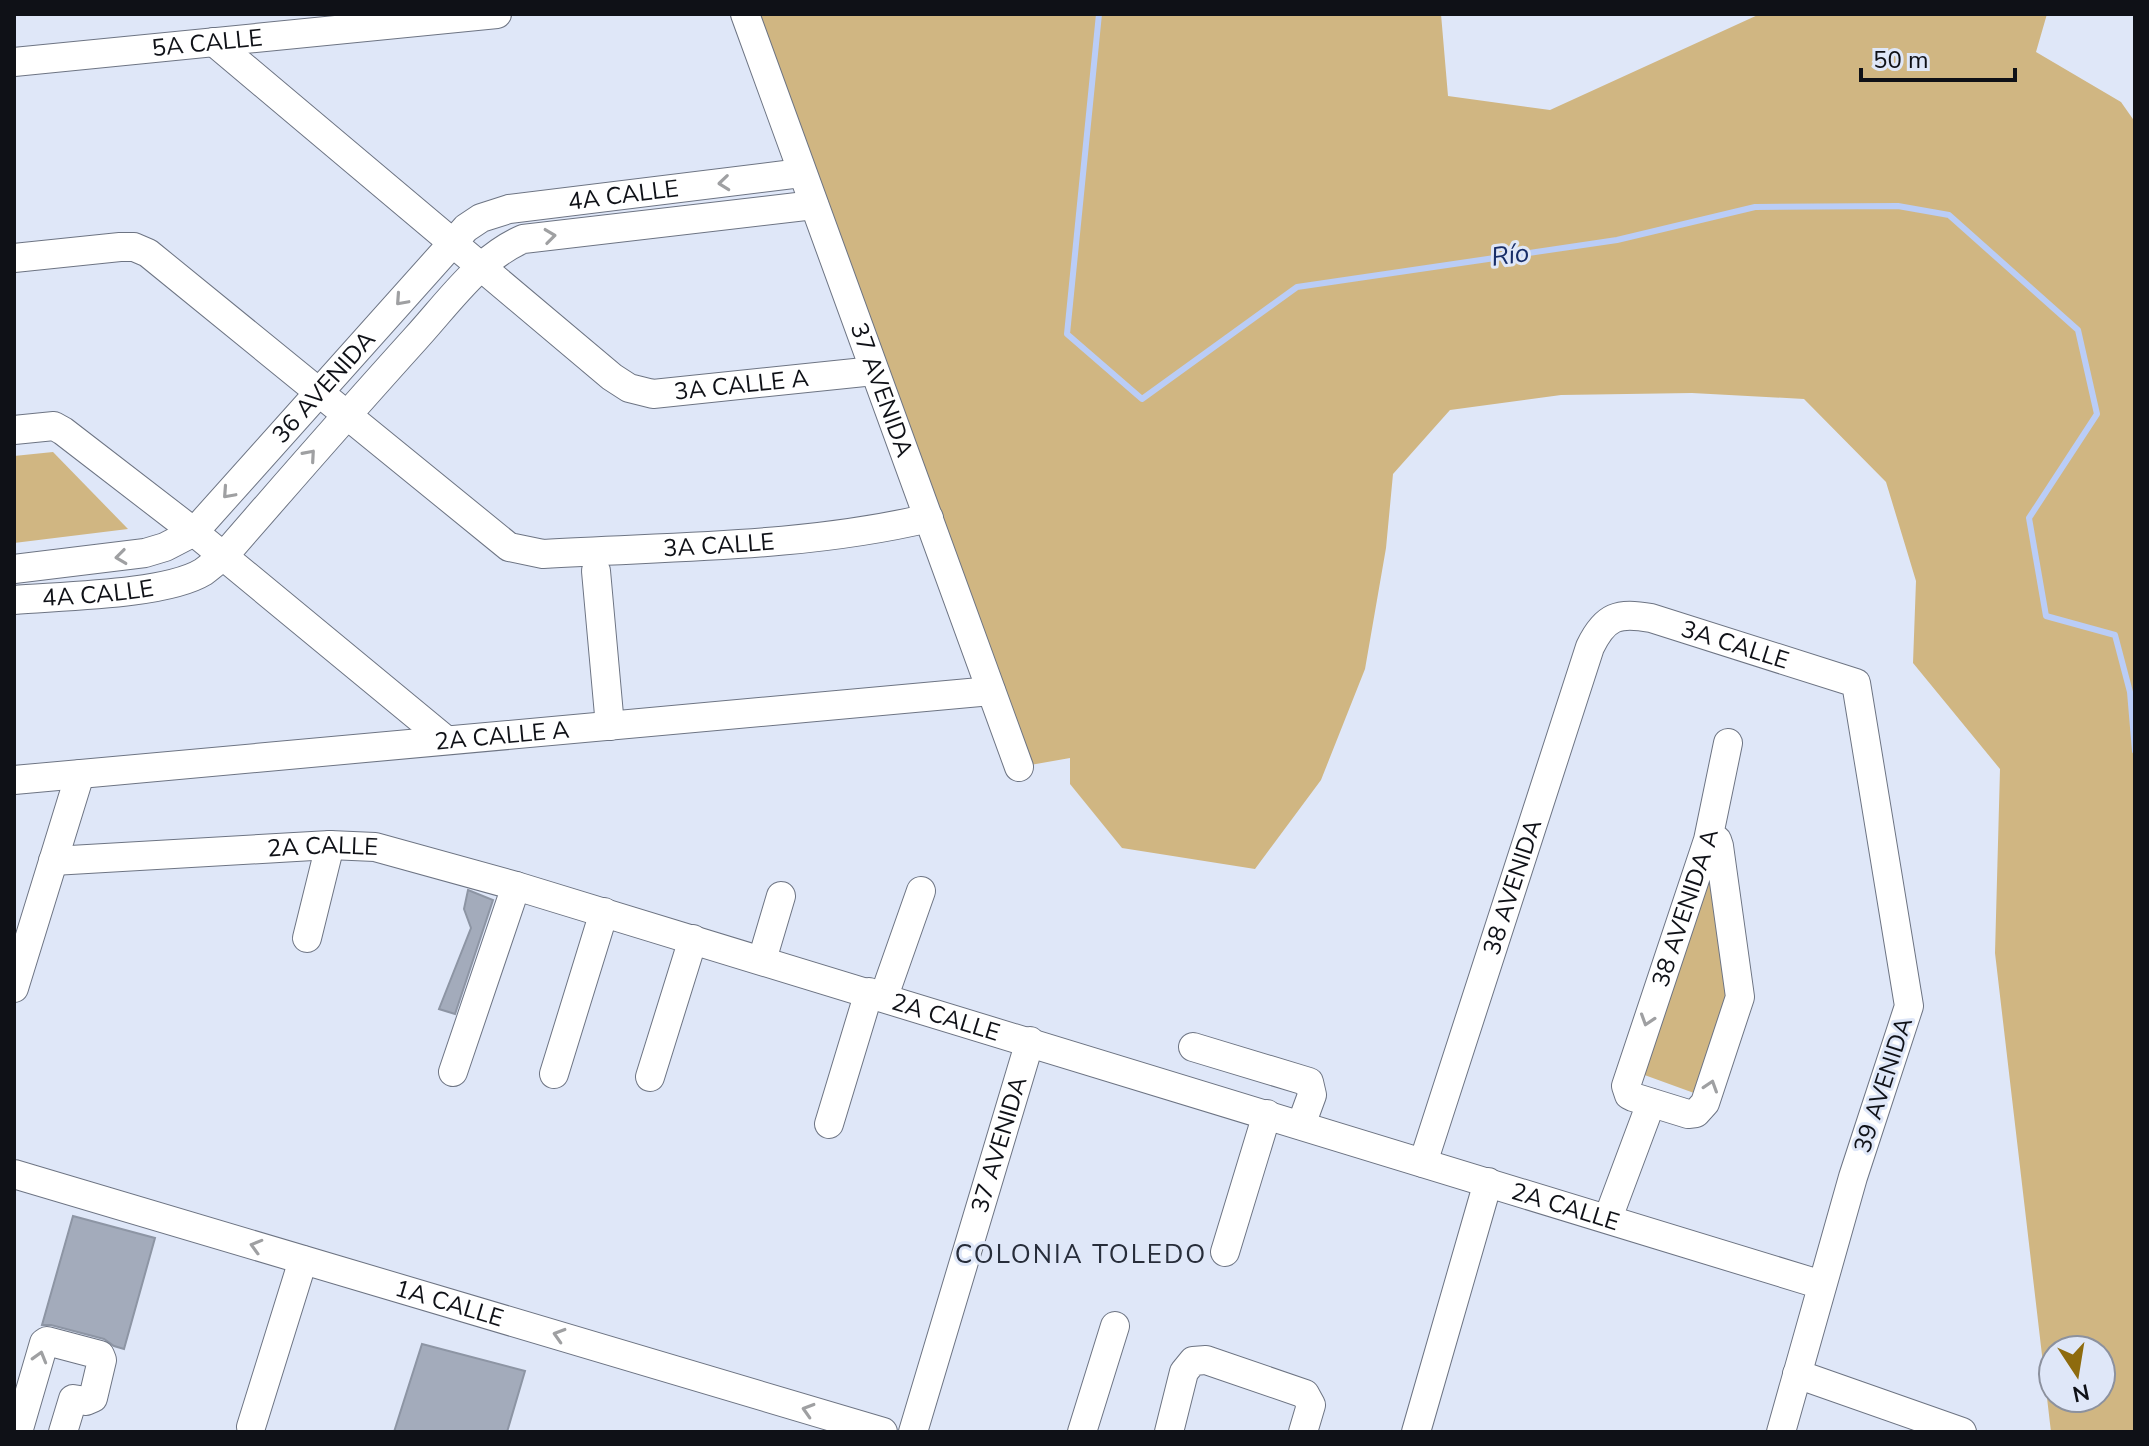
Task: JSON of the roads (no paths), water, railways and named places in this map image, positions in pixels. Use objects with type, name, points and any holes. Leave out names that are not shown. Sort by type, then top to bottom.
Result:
[{"type":"street","name":"5A CALLE","points":[[14,62],[497,14]]},
{"type":"street","name":"37 AVENIDA","points":[[745,14],[1019,767]]},
{"type":"street","name":"3A CALLE A","points":[[214,42],[612,377],[629,388],[653,394],[874,371]]},
{"type":"street","name":"4A CALLE","points":[[454,242],[466,228],[481,218],[509,209],[801,173]]},
{"type":"street","name":"4A CALLE","points":[[481,267],[509,245],[523,239],[814,205]]},
{"type":"street","name":"36 AVENIDA","points":[[194,532],[454,242]]},
{"type":"street","points":[[14,258],[134,247],[161,261],[346,414]]},
{"type":"street","name":"36 AVENIDA","points":[[223,557],[346,414],[481,267]]},
{"type":"street","name":"3A CALLE","points":[[346,414],[509,547],[543,554],[795,540],[871,532],[929,518]]},
{"type":"street","points":[[14,430],[54,426],[63,431],[194,532],[446,740]]},
{"type":"street","points":[[14,569],[145,553],[194,532]]},
{"type":"street","name":"4A CALLE","points":[[14,600],[178,582],[202,573],[223,557]]},
{"type":"street","points":[[596,571],[610,726]]},
{"type":"street","name":"3A CALLE","points":[[1612,618],[1631,615],[1651,618],[1856,683]]},
{"type":"street","name":"38 AVENIDA","points":[[1423,1163],[1590,647],[1597,631],[1612,618]]},
{"type":"street","name":"39 AVENIDA","points":[[1781,1432],[1822,1285],[1909,1006],[1856,683]]},
{"type":"street","name":"2A CALLE A","points":[[14,780],[991,691]]},
{"type":"street","points":[[1708,840],[1728,743]]},
{"type":"street","points":[[14,988],[80,774]]},
{"type":"street","name":"38 AVENIDA A","points":[[1708,840],[1717,840],[1740,997],[1701,1109],[1688,1114],[1651,1103],[1629,1095],[1626,1086],[1708,840]]},
{"type":"street","points":[[307,938],[330,845]]},
{"type":"street","name":"2A CALLE","points":[[53,861],[330,845],[375,847],[876,994],[1822,1285]]},
{"type":"street","points":[[453,1072],[516,886]]},
{"type":"street","points":[[829,1124],[876,994],[921,891]]},
{"type":"street","points":[[762,960],[781,896]]},
{"type":"street","points":[[554,1074],[604,912]]},
{"type":"street","points":[[650,1077],[693,939]]},
{"type":"street","name":"37 AVENIDA","points":[[913,1432],[1030,1041]]},
{"type":"street","points":[[1193,1047],[1309,1082],[1312,1095],[1301,1125]]},
{"type":"street","points":[[1608,1218],[1651,1103]]},
{"type":"street","points":[[1225,1252],[1267,1114]]},
{"type":"street","name":"1A CALLE","points":[[14,1174],[883,1432]]},
{"type":"street","points":[[1416,1432],[1488,1182]]},
{"type":"street","points":[[251,1427],[303,1260]]},
{"type":"street","points":[[1082,1432],[1115,1326]]},
{"type":"street","points":[[18,1432],[47,1341],[100,1355],[102,1360],[93,1398],[86,1401],[73,1399],[63,1432]]},
{"type":"street","points":[[1169,1432],[1184,1372],[1193,1361],[1206,1360],[1305,1394],[1311,1405],[1303,1432]]},
{"type":"street","points":[[1797,1374],[1962,1432]]},
{"type":"waterway","name":"Río","points":[[1099,14],[1067,334],[1142,399],[1297,287],[1617,240],[1755,207],[1898,206],[1949,215],[2078,330],[2097,414],[2029,518],[2046,616],[2115,635],[2130,692],[2135,751]]},
{"type":"district","name":"COLONIA TOLEDO","points":[[1081,1254]]}]
